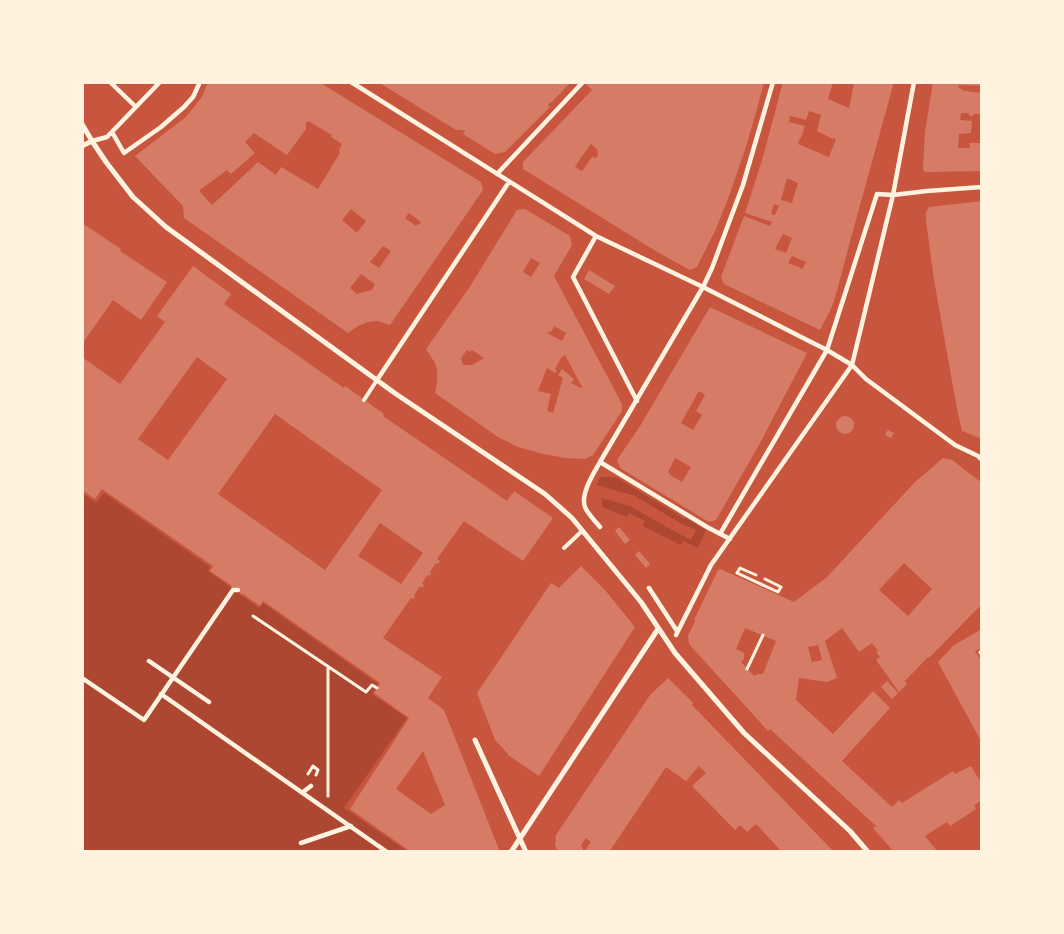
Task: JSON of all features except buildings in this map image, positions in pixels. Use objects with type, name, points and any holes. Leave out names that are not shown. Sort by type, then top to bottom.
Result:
[{"type":"street","points":[[110,82],[136,106]]},
{"type":"street","points":[[82,146],[107,137],[160,82]]},
{"type":"street","points":[[112,132],[124,153],[161,127],[184,107],[193,97],[200,82]]},
{"type":"street","points":[[350,82],[596,236],[828,350],[852,365],[866,379],[956,445],[980,457]]},
{"type":"street","points":[[497,174],[584,82]]},
{"type":"street","points":[[600,527],[585,507],[585,495],[589,483],[703,287],[712,268],[743,185],[773,82]]},
{"type":"street","points":[[649,588],[676,633],[711,565],[852,365],[892,195],[914,82]]},
{"type":"street","points":[[82,124],[92,142],[133,197],[166,226],[377,380],[545,494],[572,518],[641,602],[675,653],[744,733],[850,831],[868,852]]},
{"type":"street","points":[[377,380],[509,182]]},
{"type":"street","points":[[720,534],[828,350],[877,194],[892,195],[982,187]]},
{"type":"street","points":[[596,236],[573,276],[637,400]]},
{"type":"street","points":[[600,462],[730,539]]},
{"type":"street","points":[[82,678],[144,720],[233,590],[238,590]]},
{"type":"street","points":[[511,852],[658,629]]},
{"type":"street","points":[[150,660],[209,702]]},
{"type":"street","points":[[161,694],[387,852]]},
{"type":"street","points":[[475,740],[526,852]]},
{"type":"street","points":[[303,792],[311,786]]},
{"type":"street","points":[[301,843],[351,826]]},
{"type":"lane","points":[[364,400],[377,380]]},
{"type":"lane","points":[[564,548],[582,531]]},
{"type":"path","points":[[756,575],[740,568],[737,573],[758,585],[778,592],[781,587],[765,579]]},
{"type":"path","points":[[253,616],[366,692],[372,685],[377,688]]},
{"type":"path","points":[[747,669],[762,635]]},
{"type":"path","points":[[982,651],[980,652],[982,656]]},
{"type":"path","points":[[325,808],[328,796],[328,666]]},
{"type":"shaded area","points":[[600,477],[616,477],[706,530],[698,548],[683,541],[681,545],[643,526],[645,521],[629,513],[627,517],[603,507],[601,498],[630,506],[691,540],[696,530],[682,524],[635,496],[597,485]]},
{"type":"shaded area","points":[[82,493],[96,503],[104,493],[210,567],[208,571],[259,608],[263,603],[378,684],[372,694],[407,718],[344,808],[407,851],[83,851]]}]
